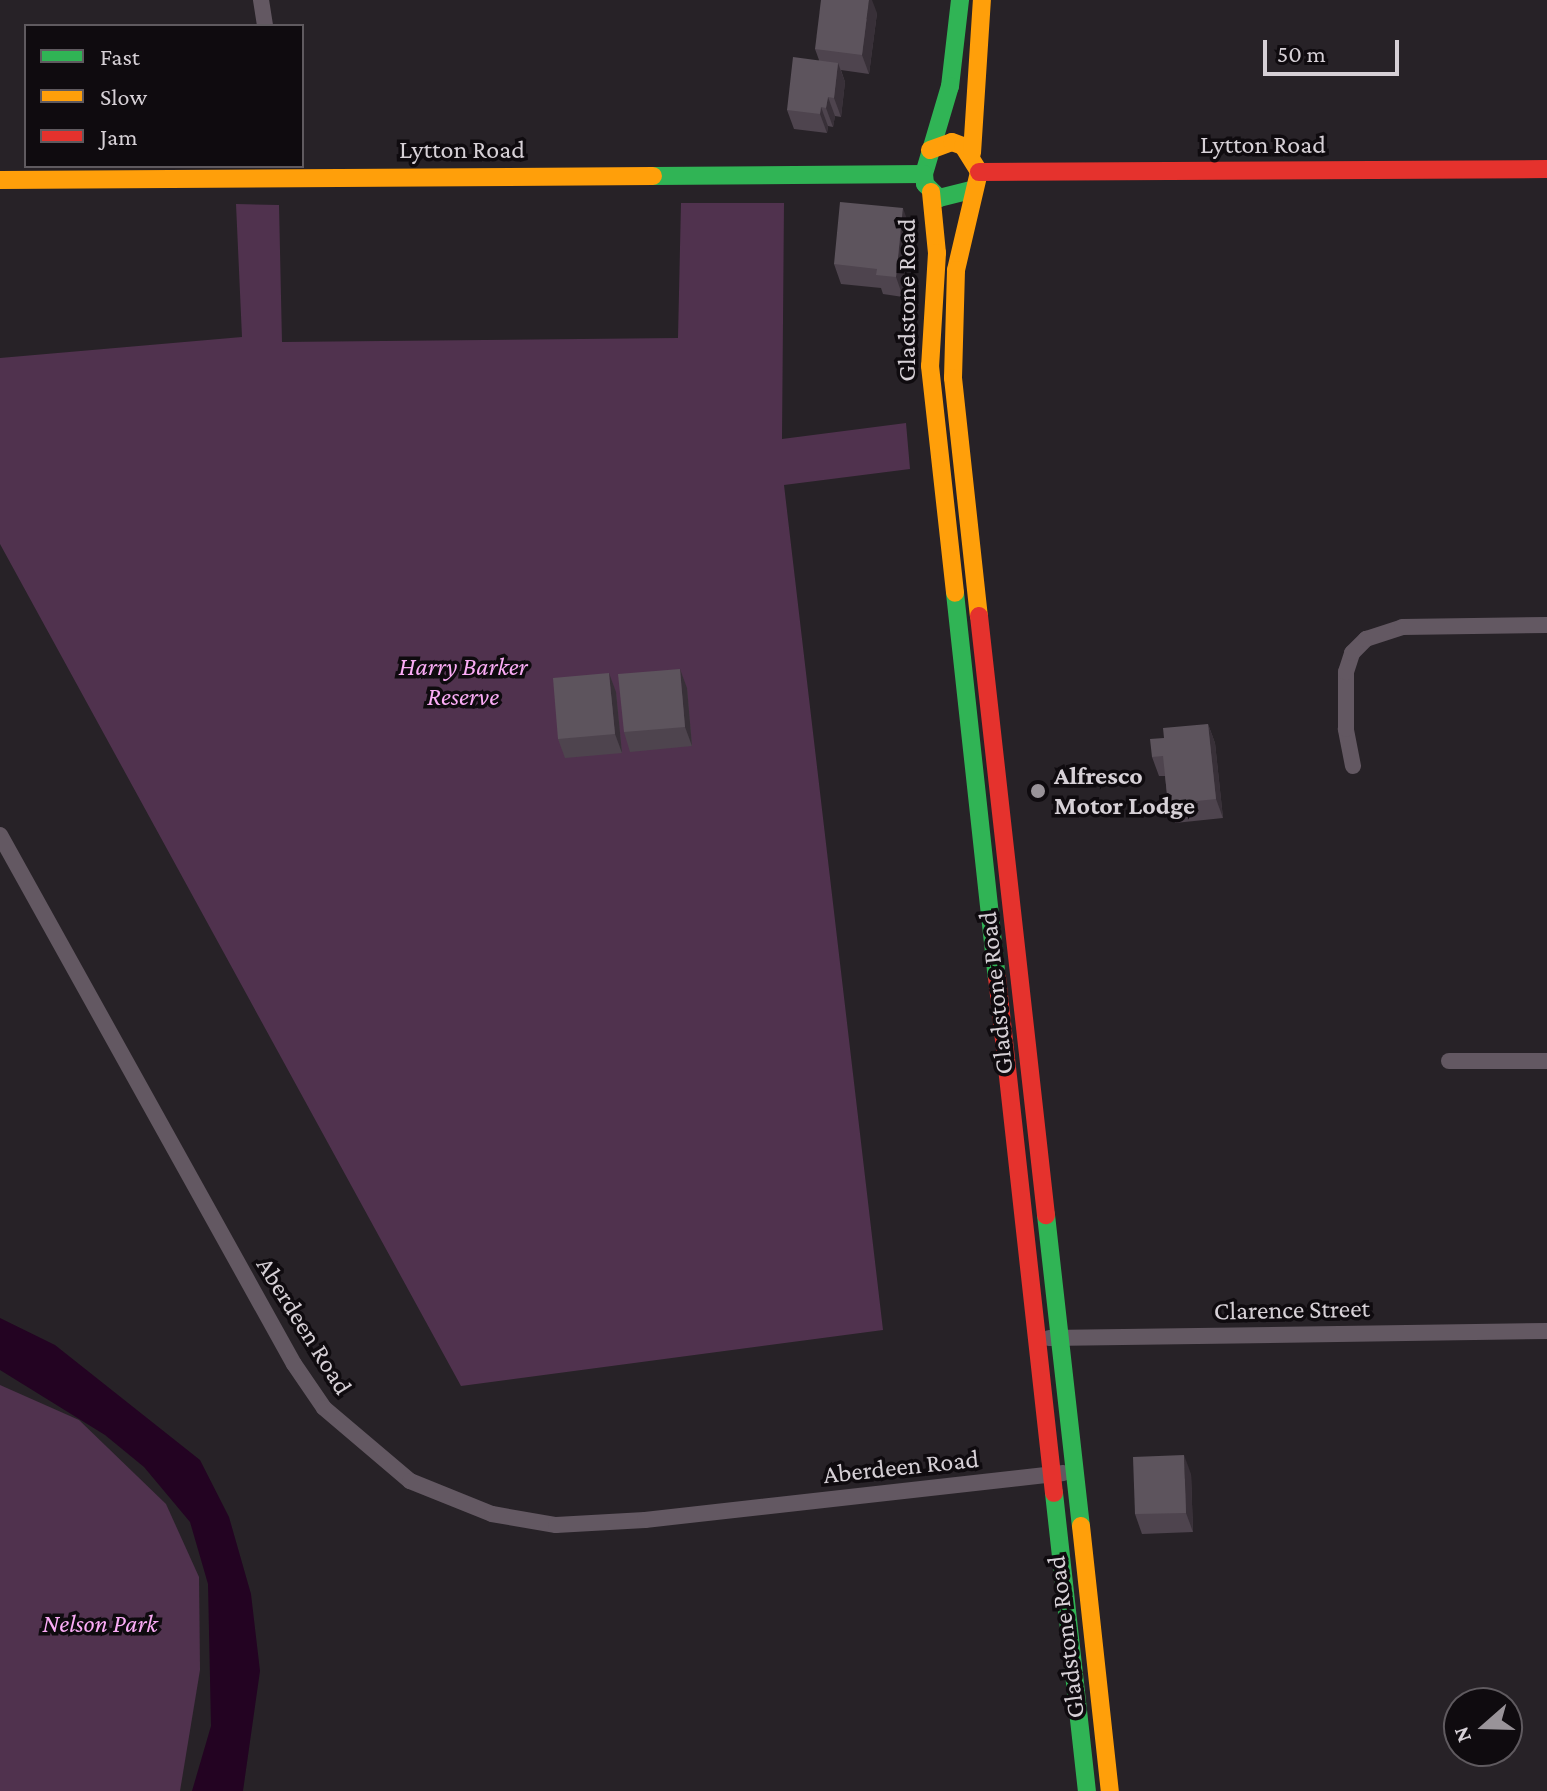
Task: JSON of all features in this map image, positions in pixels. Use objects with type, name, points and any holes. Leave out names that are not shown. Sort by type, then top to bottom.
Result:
[{"type":"main road","points":[[960,0],[950,86],[924,174],[931,192],[951,199],[972,190],[979,172],[972,153],[982,0]]},
{"type":"main road","points":[[930,150],[952,142],[972,153]]},
{"type":"main road","name":"Lytton Road","points":[[979,172],[1547,169]]},
{"type":"main road","name":"Lytton Road","points":[[0,180],[256,172],[924,174]]},
{"type":"main road","name":"Gladstone Road","points":[[972,190],[954,287],[953,378],[1059,1337],[1063,1473],[1087,1791]]},
{"type":"main road","name":"Gladstone Road","points":[[931,192],[937,253],[930,366],[1038,1340],[1063,1473],[1110,1791]]},
{"type":"street","points":[[261,0],[265,24]]},
{"type":"street","points":[[1353,766],[1346,729],[1346,672],[1352,653],[1366,639],[1402,627],[1547,625]]},
{"type":"street","name":"Aberdeen Road","points":[[0,835],[294,1364],[324,1408],[410,1481],[492,1514],[556,1525],[645,1520],[1063,1473]]},
{"type":"street","points":[[1449,1061],[1547,1061]]},
{"type":"street","name":"Clarence Street","points":[[1038,1340],[1059,1337],[1547,1331]]},
{"type":"green space","name":"Harry Barker Reserve","points":[[681,203],[784,203],[782,439],[906,423],[910,469],[784,485],[883,1330],[461,1386],[0,544],[0,358],[242,337],[236,204],[279,205],[282,342],[678,338]]},
{"type":"green space","name":"Nelson Park","points":[[0,1385],[79,1420],[166,1504],[199,1577],[200,1670],[180,1791],[0,1791]]},
{"type":"shaded area","points":[[0,1318],[55,1345],[200,1460],[229,1517],[251,1594],[260,1671],[243,1791],[192,1791],[211,1726],[208,1584],[190,1522],[144,1467],[105,1435],[0,1370]]},
{"type":"building","points":[[821,0],[869,0],[862,55],[815,49]]},
{"type":"building","points":[[793,57],[838,63],[834,98],[828,97],[826,108],[821,107],[820,114],[787,110]]},
{"type":"building","points":[[840,202],[903,208],[896,277],[876,275],[877,269],[834,264]]},
{"type":"building","points":[[680,669],[685,727],[624,732],[618,674]]},
{"type":"building","points":[[609,673],[615,734],[558,739],[553,678]]},
{"type":"building","points":[[1208,724],[1216,799],[1168,804],[1163,756],[1152,757],[1150,739],[1164,738],[1163,728]]},
{"type":"building","points":[[1184,1455],[1186,1513],[1135,1514],[1133,1457]]},
{"type":"traffic: fast","points":[[960,0],[950,86],[924,174],[925,184],[939,198],[972,190]]},
{"type":"traffic: fast","points":[[653,176],[924,174]]},
{"type":"traffic: fast","points":[[955,593],[997,977]]},
{"type":"traffic: fast","points":[[1046,1215],[1081,1526]]},
{"type":"traffic: fast","points":[[1054,1493],[1087,1791]]},
{"type":"traffic: slow","points":[[972,153],[982,0]]},
{"type":"traffic: slow","points":[[930,150],[952,142],[963,146],[979,172],[956,270],[953,378],[979,616]]},
{"type":"traffic: slow","points":[[0,180],[653,176]]},
{"type":"traffic: slow","points":[[931,192],[937,253],[930,366],[955,593]]},
{"type":"traffic: slow","points":[[1081,1526],[1110,1791]]},
{"type":"traffic: jam","points":[[979,172],[1547,169]]},
{"type":"traffic: jam","points":[[979,616],[1046,1215]]},
{"type":"traffic: jam","points":[[997,977],[1054,1493]]},
{"type":"place","name":"Alfresco Motor Lodge","points":[[1038,791]]}]
